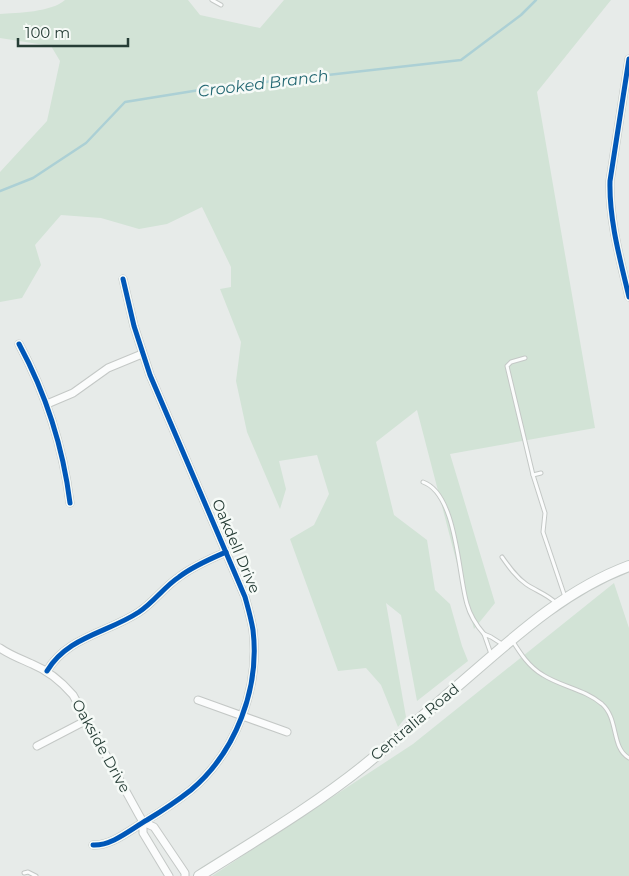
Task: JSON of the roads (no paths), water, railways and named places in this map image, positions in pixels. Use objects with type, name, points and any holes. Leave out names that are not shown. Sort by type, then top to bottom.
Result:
[{"type":"main road","name":"Centralia Road","points":[[199,876],[332,790],[424,715],[492,655],[561,601],[594,581],[629,566]]},
{"type":"street","points":[[629,59],[610,181],[610,197],[611,213],[629,297]]},
{"type":"street","name":"Oakdell Drive","points":[[93,845],[110,842],[191,790],[204,778],[224,753],[242,716],[252,678],[254,645],[253,631],[245,596],[150,375],[142,354],[123,280]]},
{"type":"street","points":[[19,344],[46,404],[62,456],[70,503]]},
{"type":"street","points":[[46,404],[73,393],[108,368],[142,354]]},
{"type":"street","points":[[47,671],[57,657],[74,644],[126,620],[153,601],[180,576],[226,552]]},
{"type":"street","name":"Oakside Drive","points":[[0,648],[47,671],[58,679],[73,695],[143,822],[143,833],[169,876]]},
{"type":"street","points":[[198,700],[287,732]]},
{"type":"street","points":[[37,746],[87,720]]},
{"type":"street","name":"Oakside Drive","points":[[143,822],[154,827],[185,873],[185,876]]},
{"type":"lane","points":[[212,0],[221,5]]},
{"type":"lane","points":[[525,358],[511,362],[507,366],[533,475],[545,513],[543,532],[561,601]]},
{"type":"lane","points":[[533,475],[541,472]]},
{"type":"lane","points":[[423,482],[434,487],[442,499],[460,560],[467,605],[474,621],[484,634],[492,655]]},
{"type":"lane","points":[[502,556],[516,575],[527,585],[561,601]]},
{"type":"lane","points":[[484,634],[508,643],[519,651],[537,671],[555,681],[580,690],[604,706],[613,722],[619,749],[629,758]]},
{"type":"lane","points":[[24,873],[36,876]]},
{"type":"waterway","name":"Crooked Branch","points":[[0,191],[33,178],[86,143],[125,102],[212,88],[461,60],[521,15],[536,0]]}]
